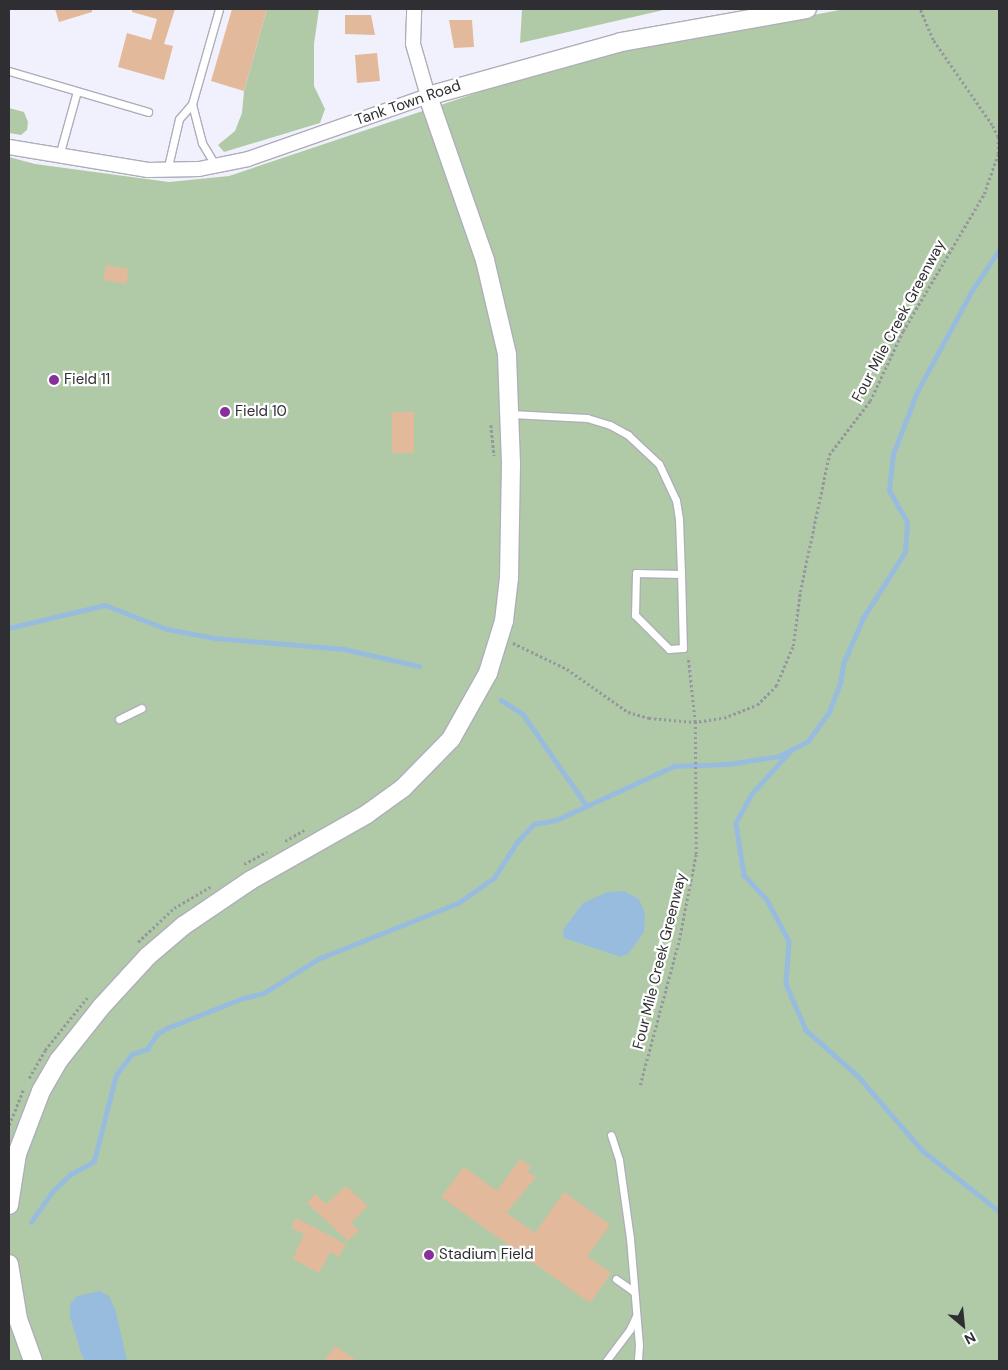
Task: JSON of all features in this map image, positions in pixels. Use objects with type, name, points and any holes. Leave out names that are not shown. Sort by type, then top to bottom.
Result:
[{"type":"street","points":[[9,1205],[24,1131],[50,1074],[89,1021],[148,956],[210,906],[390,799],[438,755],[461,724],[488,673],[506,611],[510,542],[510,414],[507,354],[494,294],[428,96],[413,44],[414,9]]},
{"type":"street","name":"Tank Town Road","points":[[9,147],[58,157],[167,171],[216,166],[248,158],[428,96],[621,42],[808,9]]},
{"type":"street","points":[[9,1264],[18,1319],[33,1361]]},
{"type":"lane","points":[[167,171],[179,119],[192,104],[218,9]]},
{"type":"lane","points":[[9,71],[148,112]]},
{"type":"lane","points":[[58,157],[77,91]]},
{"type":"lane","points":[[192,104],[202,143],[216,166]]},
{"type":"lane","points":[[510,414],[587,418],[610,425],[644,447],[659,464],[676,500],[681,574],[683,648],[670,648],[635,615],[636,573],[681,574]]},
{"type":"lane","points":[[119,719],[142,708]]},
{"type":"lane","points":[[611,1136],[622,1177],[630,1238],[638,1361]]},
{"type":"lane","points":[[616,1279],[633,1291]]},
{"type":"lane","points":[[606,1361],[630,1329],[636,1316]]},
{"type":"path","name":"Four Mile Creek Greenway","points":[[508,641],[567,669],[628,712],[649,718],[695,722],[748,710],[770,693],[784,672],[793,646],[802,583],[829,455],[870,401],[903,331],[979,203],[993,174],[999,144],[992,125],[933,40],[920,9]]},
{"type":"path","points":[[683,648],[690,661],[695,722]]},
{"type":"path","name":"Four Mile Creek Greenway","points":[[640,1085],[692,884],[696,854],[695,722]]},
{"type":"path","points":[[283,843],[311,827]]},
{"type":"path","points":[[242,866],[268,852]]},
{"type":"path","points":[[152,927],[174,908],[214,884]]},
{"type":"green space","points":[[267,9],[319,9],[314,44],[314,86],[325,109],[320,123],[224,152],[218,145],[235,131],[242,113],[244,91]]},
{"type":"green space","points":[[522,9],[668,9],[520,43]]},
{"type":"green space","points":[[845,9],[999,9],[999,1361],[9,1361],[9,157],[35,164],[169,182],[229,176],[545,70],[620,51]]},
{"type":"green space","points":[[9,108],[24,112],[28,122],[27,130],[21,135],[9,133]]},
{"type":"water","points":[[624,891],[639,899],[645,913],[644,932],[629,953],[621,957],[564,938],[563,930],[583,903],[608,892]]},
{"type":"water","points":[[100,1291],[109,1296],[116,1312],[127,1361],[85,1361],[82,1356],[70,1317],[70,1304],[77,1296]]},
{"type":"building","points":[[55,9],[92,9],[92,12],[59,22]]},
{"type":"building","points":[[132,9],[175,9],[164,44],[173,46],[164,80],[118,67],[127,33],[151,40],[157,19],[132,12]]},
{"type":"building","points":[[232,9],[267,9],[244,91],[211,81]]},
{"type":"building","points":[[345,15],[371,15],[375,35],[345,34]]},
{"type":"building","points":[[449,20],[472,20],[474,47],[454,48]]},
{"type":"building","points":[[377,53],[380,81],[357,83],[355,55]]},
{"type":"building","points":[[106,265],[129,269],[126,284],[103,280]]},
{"type":"building","points":[[392,412],[414,412],[414,453],[392,453]]},
{"type":"building","points":[[520,1159],[531,1167],[528,1172],[536,1177],[507,1212],[510,1215],[535,1233],[564,1192],[610,1225],[587,1256],[611,1273],[590,1303],[441,1197],[464,1167],[497,1191]]},
{"type":"building","points":[[346,1186],[368,1206],[351,1223],[359,1230],[348,1241],[307,1203],[315,1194],[326,1204]]},
{"type":"building","points":[[296,1218],[346,1244],[339,1257],[330,1252],[319,1273],[293,1259],[304,1234],[291,1228]]},
{"type":"building","points":[[335,1346],[357,1361],[324,1361]]},
{"type":"waterway","points":[[31,1222],[51,1193],[71,1174],[94,1161],[116,1075],[132,1054],[147,1049],[157,1034],[167,1028],[243,998],[264,993],[318,959],[458,903],[494,878],[517,842],[534,824],[556,820],[674,766],[728,764],[779,756],[808,741],[829,712],[840,684],[843,664],[863,618],[905,552],[907,522],[889,491],[893,454],[917,392],[971,292],[999,250]]},
{"type":"waterway","points":[[9,628],[105,605],[167,629],[215,638],[344,649],[419,666]]},
{"type":"waterway","points":[[501,700],[523,714],[587,806]]},
{"type":"waterway","points":[[791,751],[752,794],[736,823],[744,875],[767,900],[789,941],[786,984],[806,1030],[858,1076],[922,1150],[999,1211]]},
{"type":"place","name":"Field 11","points":[[54,380]]},
{"type":"place","name":"Field 10","points":[[225,412]]},
{"type":"place","name":"Stadium Field","points":[[429,1255]]}]
